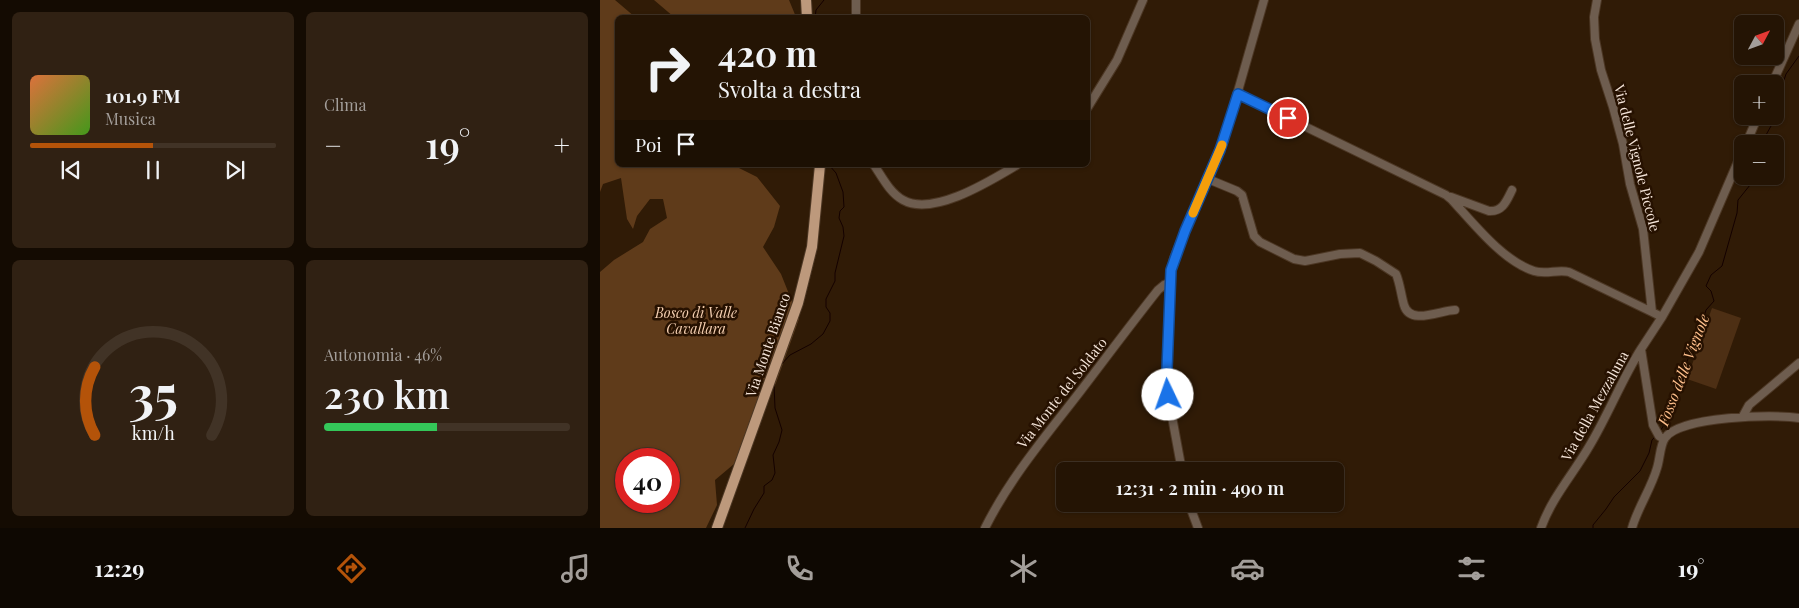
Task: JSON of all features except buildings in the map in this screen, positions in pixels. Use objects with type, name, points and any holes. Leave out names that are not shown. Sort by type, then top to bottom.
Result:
[{"type":"main road","points":[[806,0],[807,15]]},
{"type":"main road","name":"Via Monte Bianco","points":[[717,528],[798,303],[812,247],[820,167]]},
{"type":"street","points":[[856,0],[856,15]]},
{"type":"street","points":[[1090,104],[1117,60],[1143,0]]},
{"type":"street","points":[[1180,462],[1168,395],[1169,284],[1174,258],[1224,142],[1264,0]]},
{"type":"street","name":"Via delle Vignole Piccole","points":[[1597,0],[1594,17],[1595,39],[1601,70],[1614,107],[1623,144],[1630,184],[1644,230],[1652,312]]},
{"type":"street","points":[[1776,75],[1799,24]]},
{"type":"street","points":[[1238,94],[1442,193],[1492,212],[1502,207],[1512,190]]},
{"type":"street","points":[[875,167],[899,198],[923,206],[942,202],[984,184],[1014,167]]},
{"type":"street","name":"Via della Mezzaluna","points":[[1541,528],[1556,496],[1591,444],[1632,362],[1664,314],[1699,252],[1734,171]]},
{"type":"street","points":[[1208,179],[1242,195],[1246,203],[1254,236],[1269,247],[1291,258],[1302,261],[1347,253],[1364,254],[1396,274],[1404,308],[1410,314],[1420,316],[1455,310]]},
{"type":"street","points":[[1442,193],[1452,200],[1480,233],[1520,264],[1537,272],[1562,270],[1569,272],[1652,312],[1664,314]]},
{"type":"street","name":"Via Monte del Soldato","points":[[985,528],[998,502],[1048,432],[1158,290],[1164,285],[1169,284]]},
{"type":"street","name":"Via della Mezzaluna","points":[[1641,349],[1653,425],[1659,436],[1664,439]]},
{"type":"street","points":[[1743,416],[1749,405],[1799,363]]},
{"type":"street","points":[[1632,528],[1657,468],[1664,439],[1668,434],[1696,424],[1743,416],[1799,418]]},
{"type":"street","points":[[1192,512],[1198,528]]},
{"type":"shaded area","points":[[1712,308],[1741,318],[1716,389],[1687,379]]},
{"type":"green space","name":"Bosco di Valle Cavallara","points":[[600,0],[615,0],[633,15],[615,15],[615,167],[737,167],[757,177],[780,206],[774,227],[763,247],[781,274],[799,319],[776,383],[734,464],[715,480],[717,505],[706,528],[600,528],[600,272],[614,260],[643,242],[650,229],[667,218],[663,199],[650,199],[637,216],[633,229],[627,219],[621,178],[603,184],[600,192]]},
{"type":"green space","points":[[654,0],[789,0],[795,15],[672,15]]},
{"type":"waterway","points":[[815,15],[816,10],[824,0]]},
{"type":"waterway","name":"Fosso delle Vignole","points":[[1784,80],[1799,56]]},
{"type":"waterway","name":"Fosso delle Vignole","points":[[1766,135],[1771,125]]},
{"type":"waterway","points":[[780,366],[790,355],[811,344],[823,334],[830,321],[826,299],[835,281],[835,273],[844,236],[839,218],[840,211],[844,207],[843,192],[836,173],[831,167]]},
{"type":"waterway","name":"Fosso delle Vignole","points":[[1660,431],[1667,418],[1674,394],[1706,310],[1714,301],[1711,291],[1706,286],[1711,275],[1722,266],[1737,213],[1738,200],[1750,185]]},
{"type":"waterway","points":[[745,528],[764,493],[764,486],[772,480],[775,473],[773,455],[782,430],[775,408],[774,384]]},
{"type":"waterway","name":"Fosso delle Vignole","points":[[1593,528],[1593,525],[1614,497],[1640,471],[1649,453],[1652,440],[1656,436]]},
{"type":"slow traffic","points":[[1193,213],[1222,145]]},
{"type":"route","points":[[1168,395],[1169,284],[1171,270],[1185,231],[1220,150],[1238,94],[1288,118]]}]
